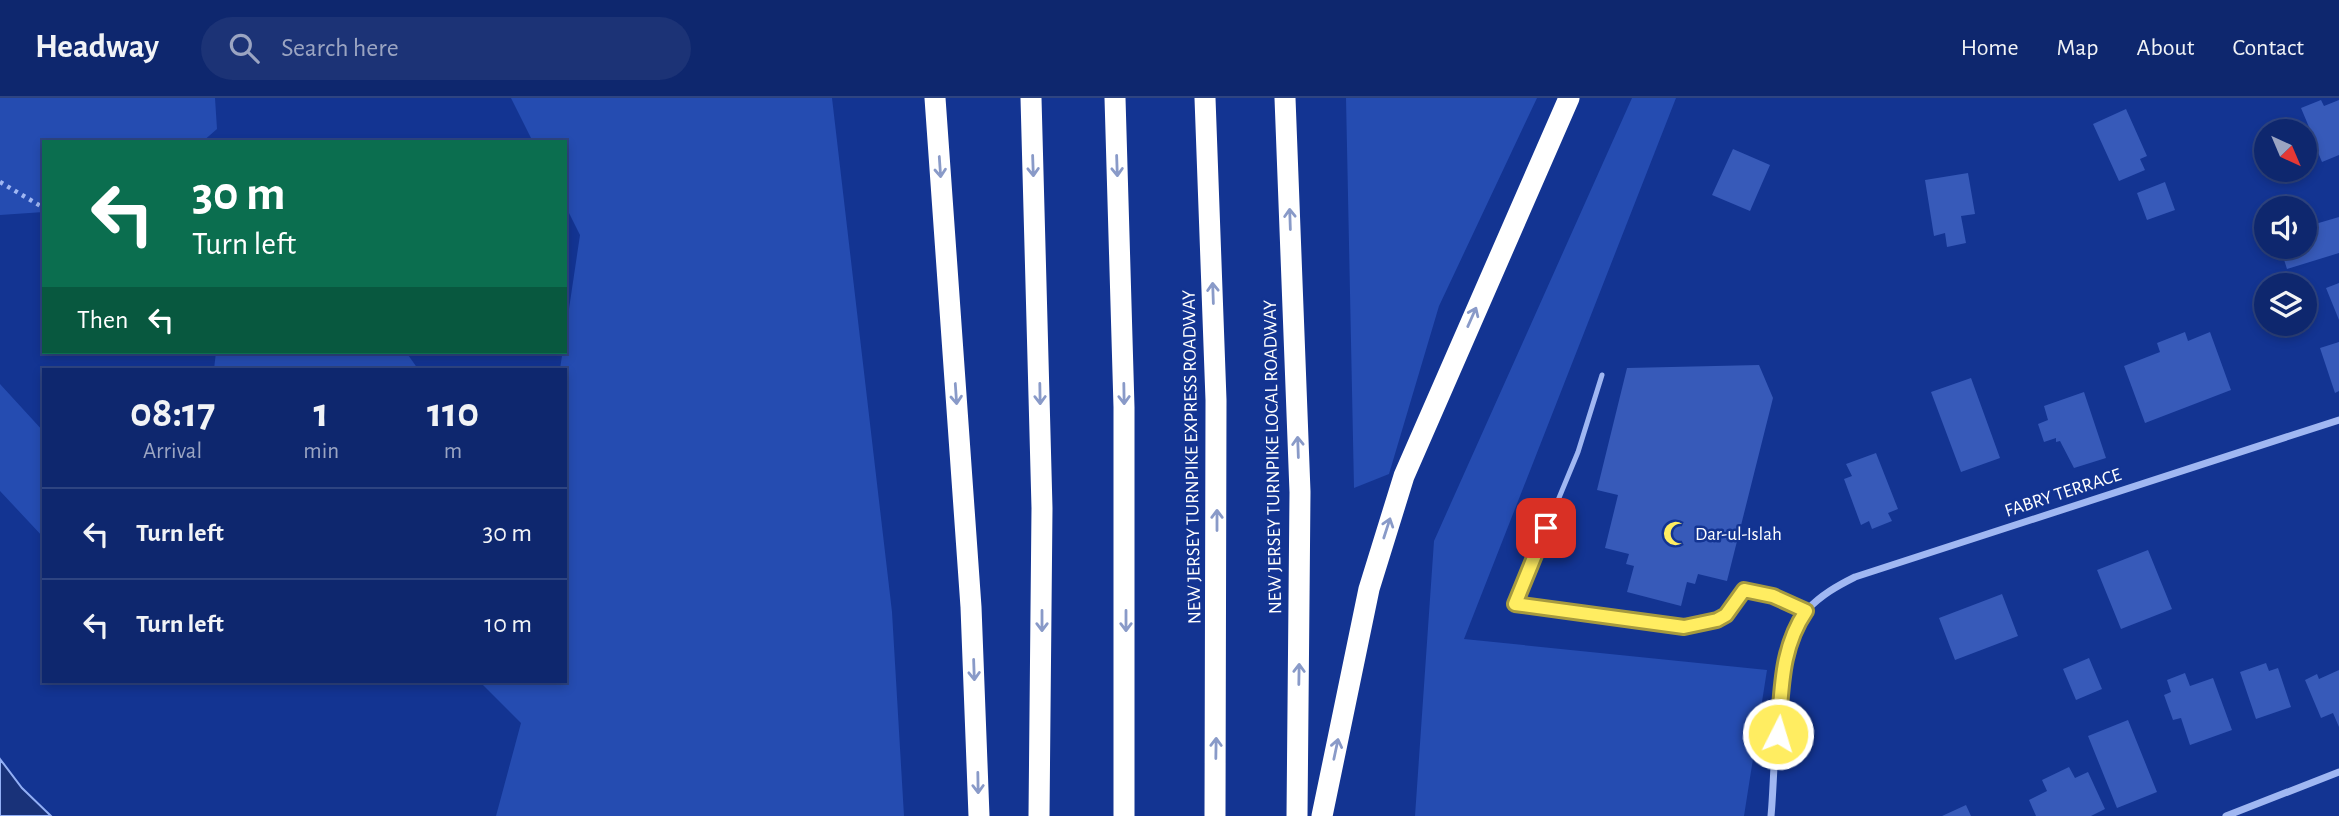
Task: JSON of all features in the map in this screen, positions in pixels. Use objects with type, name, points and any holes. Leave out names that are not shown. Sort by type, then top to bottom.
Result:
[{"type":"highway","points":[[935,98],[971,607],[979,816]]},
{"type":"highway","points":[[1031,98],[1042,508],[1039,816]]},
{"type":"highway","points":[[1115,98],[1125,420],[1124,816]]},
{"type":"highway","name":"NEW JERSEY TURNPIKE EXPRESS ROADWAY","points":[[1205,98],[1216,426],[1214,816]]},
{"type":"highway","name":"NEW JERSEY TURNPIKE LOCAL ROADWAY","points":[[1285,98],[1300,492],[1297,816]]},
{"type":"highway","points":[[1322,816],[1369,589],[1404,476],[1569,98]]},
{"type":"street","name":"FABRY TERRACE","points":[[1806,611],[1826,592],[1855,577],[2339,420]]},
{"type":"street","points":[[1771,816],[1785,653],[1795,627],[1806,611]]},
{"type":"street","points":[[2226,816],[2339,772]]},
{"type":"lane","points":[[1602,374],[1578,452],[1515,604],[1684,627],[1717,620],[1726,615],[1744,590],[1773,596],[1806,611]]},
{"type":"path","points":[[0,182],[42,207]]},
{"type":"shaded area","points":[[0,98],[215,98],[217,129],[204,140],[42,140],[42,212],[0,215]]},
{"type":"shaded area","points":[[511,98],[832,98],[892,612],[904,816],[496,816],[521,723],[481,683],[567,683],[567,368],[560,368],[562,354],[567,354],[567,322],[580,235],[567,209],[567,140],[532,140]]},
{"type":"shaded area","points":[[1346,98],[1537,98],[1439,306],[1389,474],[1354,488]]},
{"type":"shaded area","points":[[1632,98],[1676,98],[1464,639],[1767,670],[1744,816],[1415,816],[1434,541]]},
{"type":"shaded area","points":[[216,354],[407,354],[417,368],[214,368]]},
{"type":"shaded area","points":[[0,384],[42,430],[42,536],[0,491]]},
{"type":"shaded area","points":[[0,759],[22,788],[51,816],[0,816]]},
{"type":"building","points":[[2321,100],[2324,106],[2339,100],[2339,155],[2322,162],[2317,150],[2317,119],[2306,119],[2301,108]]},
{"type":"building","points":[[2126,109],[2147,156],[2140,159],[2145,170],[2119,181],[2093,124]]},
{"type":"building","points":[[1733,149],[1770,165],[1750,211],[1712,195]]},
{"type":"building","points":[[1968,173],[1975,214],[1961,216],[1966,243],[1947,247],[1945,233],[1934,236],[1925,180]]},
{"type":"building","points":[[2165,182],[2175,210],[2147,220],[2137,193]]},
{"type":"building","points":[[2339,217],[2339,253],[2287,269],[2284,259],[2317,259],[2317,223]]},
{"type":"building","points":[[2339,283],[2339,320],[2326,288]]},
{"type":"building","points":[[2185,332],[2188,341],[2210,332],[2231,390],[2145,423],[2124,366],[2160,352],[2157,343]]},
{"type":"building","points":[[2339,342],[2339,391],[2335,393],[2320,348]]},
{"type":"building","points":[[1759,365],[1773,398],[1727,581],[1698,574],[1695,584],[1687,582],[1681,606],[1627,592],[1634,566],[1626,564],[1629,554],[1605,548],[1618,495],[1597,490],[1627,368]]},
{"type":"building","points":[[1971,378],[2000,458],[1961,472],[1931,392]]},
{"type":"building","points":[[2084,392],[2106,458],[2074,468],[2060,441],[2056,442],[2056,438],[2044,442],[2038,424],[2048,420],[2044,406]]},
{"type":"building","points":[[1876,453],[1898,509],[1888,513],[1892,521],[1872,529],[1869,521],[1861,525],[1844,479],[1852,476],[1846,464]]},
{"type":"building","points":[[2148,550],[2172,609],[2121,629],[2097,570]]},
{"type":"building","points":[[2002,594],[2018,636],[1955,660],[1939,618]]},
{"type":"building","points":[[2089,658],[2102,689],[2076,700],[2063,669]]},
{"type":"building","points":[[2266,663],[2269,671],[2278,668],[2291,707],[2256,719],[2240,672]]},
{"type":"building","points":[[2339,670],[2339,727],[2333,713],[2321,718],[2305,680],[2317,674],[2319,679]]},
{"type":"building","points":[[2185,673],[2190,686],[2213,678],[2232,730],[2190,745],[2181,718],[2173,720],[2164,695],[2171,692],[2167,680]]},
{"type":"building","points":[[2128,720],[2157,792],[2117,808],[2088,736]]},
{"type":"building","points":[[2069,767],[2075,778],[2088,772],[2105,809],[2091,816],[2036,816],[2029,800],[2047,791],[2042,780]]},
{"type":"building","points":[[1966,805],[1971,816],[1942,816]]},
{"type":"place","name":"Dar-ul-Islah","points":[[1675,534]]},
{"type":"route","points":[[1546,528],[1515,604],[1684,627],[1704,625],[1726,615],[1744,590],[1773,596],[1806,611],[1795,627],[1785,653],[1778,734]]}]
